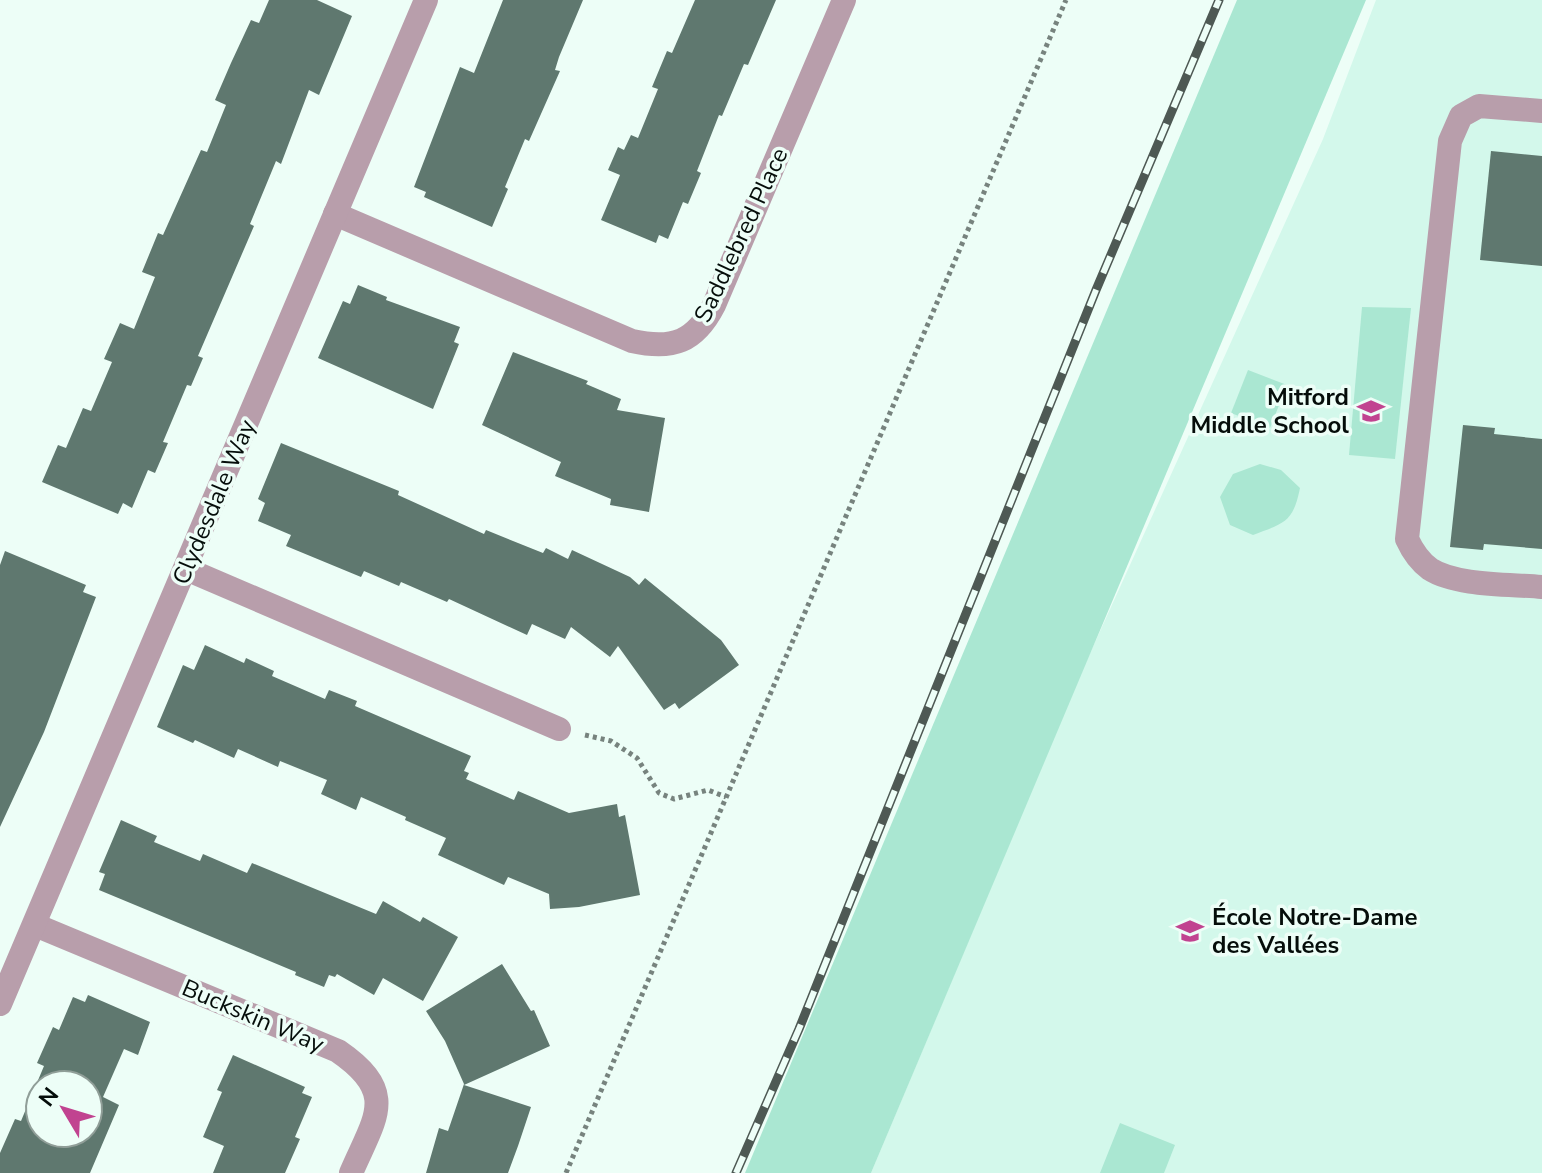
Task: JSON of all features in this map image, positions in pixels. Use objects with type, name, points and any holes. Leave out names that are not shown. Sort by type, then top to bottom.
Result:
[{"type":"street","name":"Clydesdale Way","points":[[0,1004],[426,0]]},
{"type":"street","name":"Saddlebred Place","points":[[335,214],[632,341],[652,345],[677,343],[693,335],[705,323],[714,305],[844,0]]},
{"type":"street","points":[[1542,111],[1479,106],[1461,116],[1450,141],[1407,539],[1413,553],[1430,569],[1457,579],[1542,587]]},
{"type":"street","points":[[186,569],[559,729]]},
{"type":"street","name":"Buckskin Way","points":[[35,925],[338,1051],[354,1062],[368,1074],[375,1088],[378,1109],[351,1173]]},
{"type":"path","points":[[566,1173],[1066,0]]},
{"type":"path","points":[[559,729],[611,741],[637,758],[659,793],[674,799],[708,790],[726,797]]},
{"type":"shaded area","points":[[1237,0],[1366,0],[871,1173],[745,1173]]},
{"type":"shaded area","points":[[1376,0],[1542,0],[1542,1173],[871,1173],[1077,682],[1323,139]]},
{"type":"shaded area","points":[[1362,307],[1411,308],[1395,459],[1349,455]]},
{"type":"shaded area","points":[[1248,370],[1287,385],[1270,428],[1231,413]]},
{"type":"shaded area","points":[[1260,464],[1281,470],[1300,488],[1294,508],[1286,520],[1253,535],[1230,525],[1220,497],[1233,474]]},
{"type":"shaded area","points":[[1120,1123],[1175,1145],[1164,1173],[1100,1173]]},
{"type":"building","points":[[269,0],[317,0],[352,16],[319,95],[309,90],[281,164],[276,161],[250,224],[254,226],[198,356],[203,358],[191,386],[187,385],[163,442],[168,443],[155,473],[148,470],[132,508],[123,503],[118,514],[42,482],[58,445],[66,448],[83,408],[91,411],[112,362],[104,359],[120,323],[134,329],[155,277],[142,272],[158,233],[163,235],[201,150],[207,152],[226,105],[215,100],[251,20],[259,23]]},
{"type":"building","points":[[503,0],[583,0],[559,57],[555,70],[560,71],[529,141],[525,139],[492,227],[424,197],[426,192],[414,187],[460,67],[474,73]]},
{"type":"building","points":[[695,0],[776,0],[748,65],[744,64],[722,116],[719,115],[688,204],[683,202],[668,239],[659,235],[656,243],[601,220],[620,175],[608,170],[618,147],[624,150],[631,135],[638,138],[658,89],[652,87],[667,51],[672,53]]},
{"type":"building","points":[[1491,151],[1542,156],[1542,266],[1480,260]]},
{"type":"building","points":[[358,285],[387,297],[386,300],[460,327],[454,342],[459,344],[433,409],[318,358],[343,301],[350,304]]},
{"type":"building","points":[[513,352],[588,381],[586,384],[621,399],[617,410],[665,418],[649,512],[610,505],[611,499],[555,476],[561,462],[482,425]]},
{"type":"building","points":[[1463,425],[1495,428],[1494,434],[1542,439],[1542,549],[1484,544],[1483,550],[1450,547]]},
{"type":"building","points":[[281,443],[399,491],[398,495],[484,534],[486,530],[543,553],[546,548],[568,559],[572,550],[630,577],[639,585],[645,578],[721,640],[739,665],[679,709],[675,703],[664,710],[618,646],[610,657],[571,627],[565,639],[532,624],[527,635],[449,599],[447,602],[401,582],[399,586],[364,571],[361,577],[286,546],[291,535],[258,521],[265,503],[258,499]]},
{"type":"building","points":[[5,551],[86,585],[83,592],[96,597],[44,732],[0,827],[0,565]]},
{"type":"building","points":[[205,645],[244,663],[246,658],[274,671],[272,676],[325,699],[329,690],[357,701],[355,706],[471,756],[464,771],[469,773],[466,779],[514,800],[518,791],[569,813],[617,804],[619,817],[625,815],[640,895],[579,907],[550,909],[549,894],[508,877],[504,885],[438,855],[446,838],[405,820],[406,817],[361,797],[356,810],[321,794],[327,780],[280,761],[278,767],[238,749],[234,758],[157,727],[183,665],[194,670]]},
{"type":"building","points":[[121,820],[157,836],[154,842],[200,861],[203,854],[247,873],[252,863],[376,914],[383,901],[420,922],[423,917],[458,937],[423,1001],[383,978],[374,995],[337,974],[335,977],[329,975],[324,987],[295,975],[296,972],[99,890],[105,874],[99,872]]},
{"type":"building","points":[[502,964],[531,1011],[534,1010],[550,1046],[464,1085],[531,1107],[518,1146],[508,1173],[426,1173],[439,1128],[448,1131],[464,1084],[445,1041],[426,1011]]},
{"type":"building","points":[[88,995],[150,1022],[138,1055],[124,1049],[104,1095],[104,1069],[43,1069],[44,1066],[37,1063],[53,1027],[59,1030],[73,997],[85,1002]]},
{"type":"building","points":[[233,1055],[305,1087],[302,1093],[312,1097],[295,1137],[300,1139],[285,1173],[213,1173],[224,1146],[203,1137],[222,1092],[217,1090]]},
{"type":"building","points":[[104,1098],[119,1105],[104,1140]]},
{"type":"building","points":[[24,1114],[24,1149],[100,1149],[90,1173],[0,1173],[0,1153],[15,1119],[21,1121]]},
{"type":"railway","points":[[736,1173],[799,1029],[1096,290],[1219,0]]},
{"type":"place","name":"Mitford Middle School","points":[[1371,411]]},
{"type":"place","name":"École Notre-Dame des Vallées","points":[[1190,931]]}]
